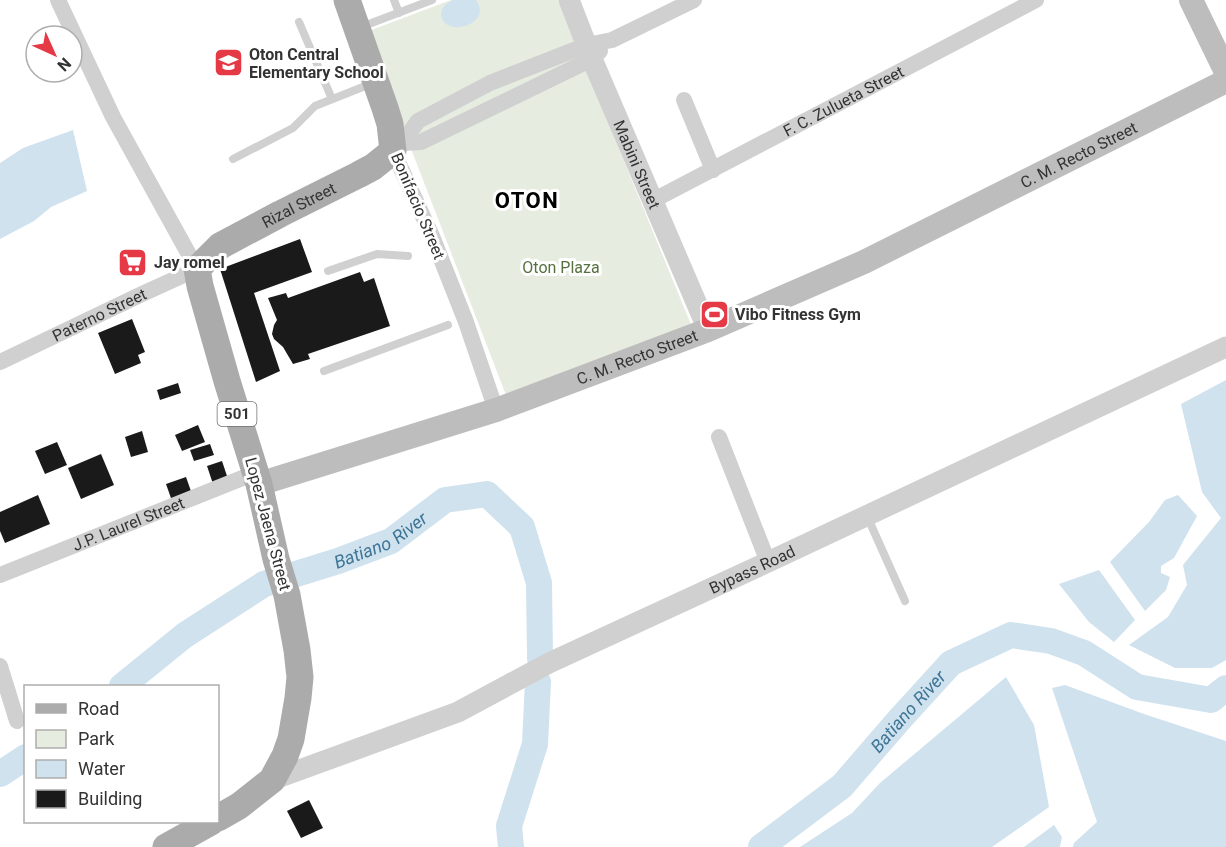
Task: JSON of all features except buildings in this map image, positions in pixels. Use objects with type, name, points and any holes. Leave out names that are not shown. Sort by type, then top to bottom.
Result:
[{"type":"main road","name":"Bonifacio Street","points":[[347,0],[398,147]]},
{"type":"main road","points":[[1191,0],[1226,72]]},
{"type":"main road","name":"C. M. Recto Street","points":[[257,479],[496,410],[708,330],[864,262],[1226,81]]},
{"type":"main road","name":"Rizal Street","points":[[197,269],[220,246],[373,167],[398,147]]},
{"type":"main road","name":"Lopez Jaena Street","points":[[197,269],[257,479],[287,595],[297,650],[300,677],[291,739],[272,780]]},
{"type":"main road","name":"501","points":[[219,817],[272,780]]},
{"type":"main road","points":[[166,847],[209,823]]},
{"type":"street","points":[[58,0],[113,117],[197,269]]},
{"type":"street","name":"Mabini Street","points":[[569,0],[708,330]]},
{"type":"street","name":"Rizal Street","points":[[398,147],[422,142],[612,40],[694,0]]},
{"type":"street","name":"F. C. Zulueta Street","points":[[652,201],[1036,0]]},
{"type":"street","points":[[684,100],[713,170]]},
{"type":"street","name":"Bonifacio Street","points":[[398,147],[462,311],[496,410]]},
{"type":"street","name":"Paterno Street","points":[[0,362],[197,269]]},
{"type":"street","name":"Bypass Road","points":[[272,780],[458,712],[549,663],[1226,347]]},
{"type":"street","points":[[719,437],[768,562]]},
{"type":"street","name":"J.P. Laurel Street","points":[[0,575],[257,479]]},
{"type":"street","points":[[0,666],[17,721]]},
{"type":"lane","points":[[394,0],[399,13]]},
{"type":"lane","points":[[357,29],[432,0]]},
{"type":"lane","points":[[298,22],[332,99]]},
{"type":"lane","points":[[233,159],[293,128],[315,106],[376,82]]},
{"type":"lane","points":[[328,271],[377,254],[408,256]]},
{"type":"lane","points":[[324,371],[448,325]]},
{"type":"lane","points":[[867,516],[905,601]]},
{"type":"green space","name":"Oton Plaza","points":[[451,0],[558,0],[692,327],[506,395],[366,32]]},
{"type":"water","points":[[453,0],[476,0],[480,9],[479,16],[466,26],[450,26],[444,22],[441,12]]},
{"type":"water","points":[[73,130],[87,191],[51,207],[34,221],[0,239],[0,163],[23,148]]},
{"type":"water","points":[[1226,380],[1226,660],[1212,668],[1175,668],[1129,645],[1168,617],[1187,585],[1183,565],[1221,518],[1202,492],[1181,404]]},
{"type":"water","points":[[1178,495],[1197,516],[1174,558],[1161,566],[1161,573],[1170,577],[1166,590],[1145,611],[1110,562],[1149,522],[1165,500]]},
{"type":"water","points":[[1099,570],[1135,620],[1114,642],[1089,622],[1059,584]]},
{"type":"water","points":[[1006,677],[1034,725],[1049,807],[992,847],[800,847],[852,813],[880,783]]},
{"type":"water","points":[[1065,685],[1226,741],[1226,847],[1073,847],[1074,843],[1097,822],[1052,688]]},
{"type":"water","points":[[1054,825],[1062,837],[1060,847],[1024,847]]},
{"type":"waterway","name":"Batiano River","points":[[123,685],[185,635],[264,584],[338,561],[391,541],[445,500],[487,494],[522,527],[539,583],[540,658]]},
{"type":"waterway","name":"Batiano River","points":[[761,847],[842,786],[951,663],[1011,635],[1051,641],[1084,653],[1137,687],[1211,700],[1226,688]]},
{"type":"waterway","name":"Batiano River","points":[[511,847],[509,826],[535,744],[538,682]]},
{"type":"waterway","name":"Batiano River","points":[[0,774],[24,758]]},
{"type":"place","name":"Oton Central Elementary School","points":[[228,63]]},
{"type":"place","name":"Jay romel","points":[[133,262]]},
{"type":"place","name":"Vibo Fitness Gym","points":[[714,314]]},
{"type":"district","name":"OTON","points":[[527,200]]}]
